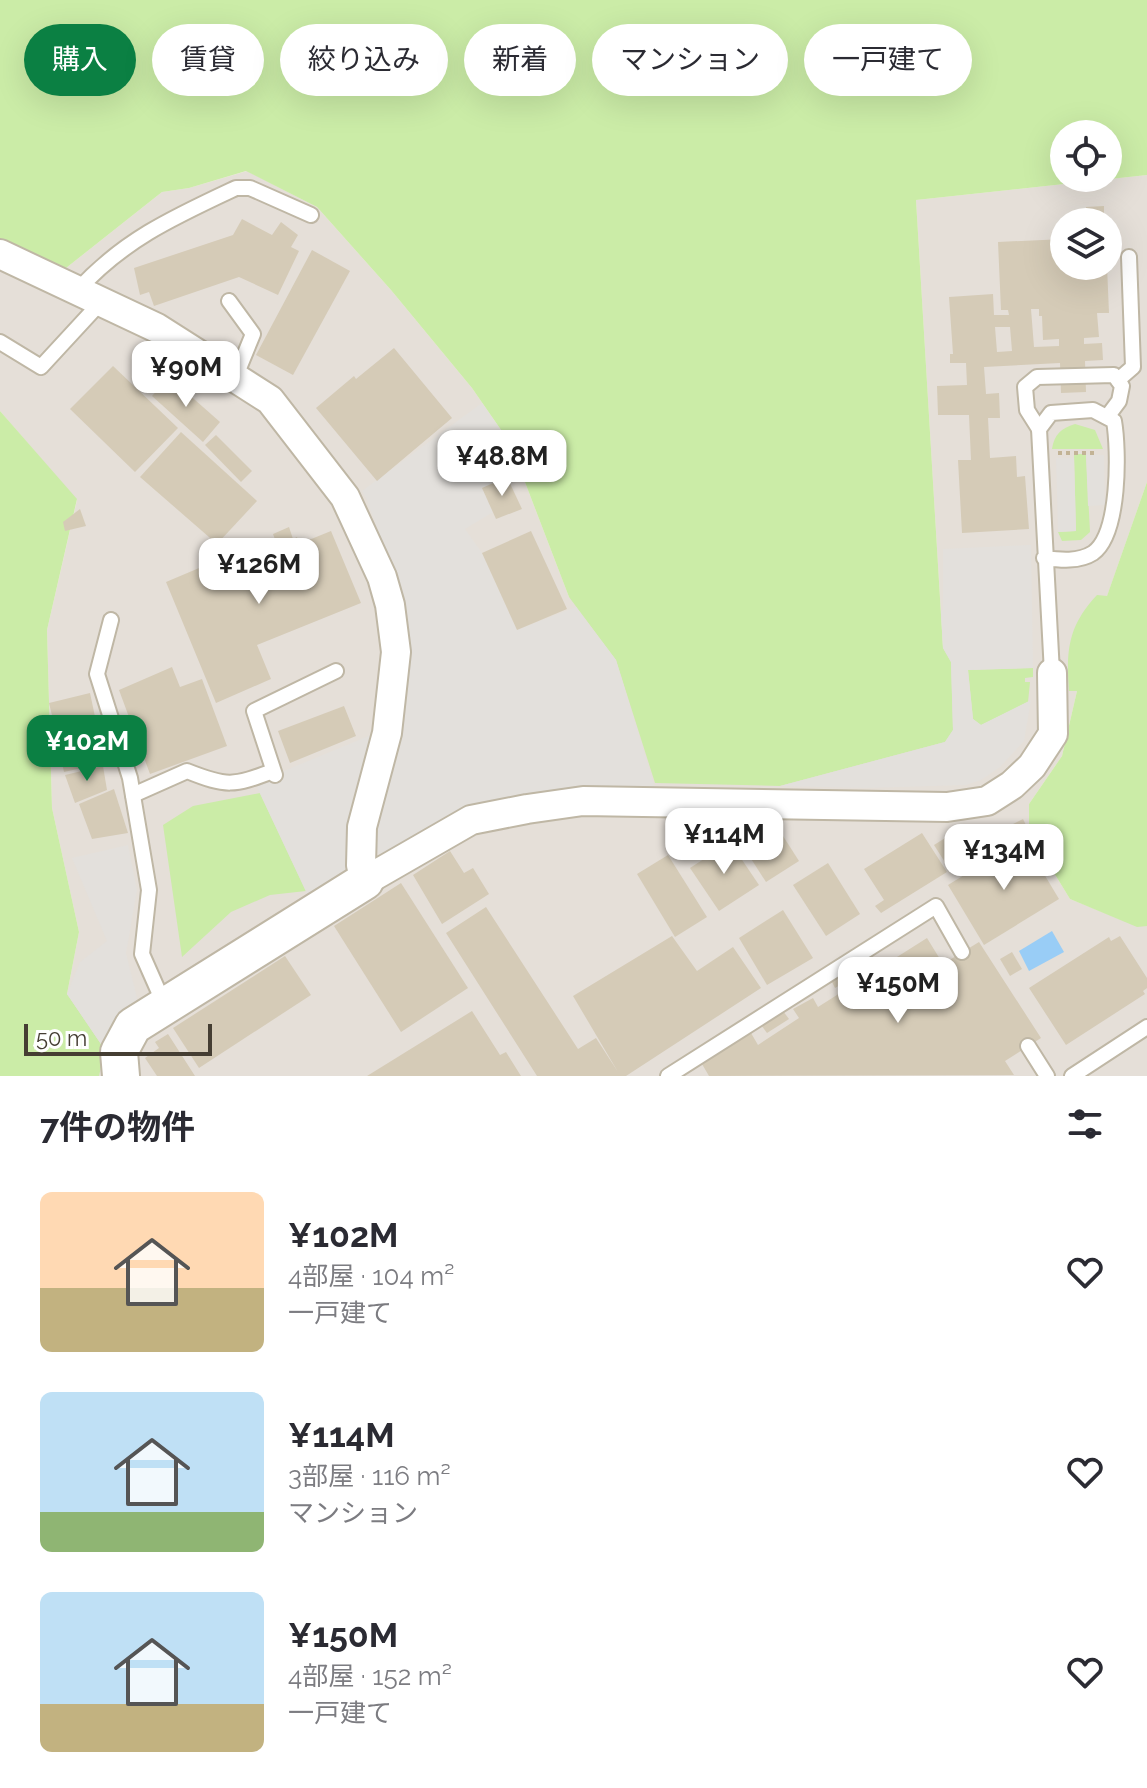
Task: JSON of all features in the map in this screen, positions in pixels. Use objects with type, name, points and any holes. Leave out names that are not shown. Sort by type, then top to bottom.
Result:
[{"type":"street","points":[[0,254],[157,328],[270,400],[345,497],[382,577],[390,605],[396,652],[387,733],[362,827],[361,865],[365,881]]},
{"type":"street","points":[[121,1076],[119,1052],[133,1026],[365,881],[471,820],[583,801],[947,807],[987,801],[1012,785],[1032,766],[1053,734],[1052,673]]},
{"type":"lane","points":[[0,342],[41,367],[89,297],[99,267],[156,226],[236,188],[250,188],[311,215]]},
{"type":"lane","points":[[1118,380],[1133,367],[1129,257]]},
{"type":"lane","points":[[229,301],[253,334],[235,378]]},
{"type":"lane","points":[[1052,673],[1039,429],[1027,410],[1025,387],[1037,377],[1114,375],[1122,386],[1119,401],[1107,417]]},
{"type":"lane","points":[[1039,429],[1051,413],[1093,410],[1114,421],[1118,452],[1111,524],[1095,552],[1076,559],[1044,558]]},
{"type":"lane","points":[[111,620],[97,674],[130,778],[149,890],[142,954],[165,1006]]},
{"type":"lane","points":[[133,795],[187,771],[217,783],[243,782],[274,773],[254,711],[336,671]]},
{"type":"lane","points":[[668,1076],[936,906],[962,952]]},
{"type":"lane","points":[[1072,1076],[1147,1027]]},
{"type":"lane","points":[[1028,1046],[1047,1076]]},
{"type":"path","points":[[1040,453],[1118,452]]},
{"type":"shaded area","points":[[247,171],[317,207],[472,388],[510,443],[569,597],[943,648],[916,200],[1050,185],[1050,192],[1122,192],[1122,178],[1147,175],[1147,482],[1083,665],[1062,756],[1029,804],[1029,832],[1070,899],[1137,926],[1147,926],[1147,1076],[99,1076],[100,1063],[67,994],[79,932],[52,808],[47,630],[77,500],[0,411],[0,251],[5,243],[66,268],[162,192],[189,188]]},
{"type":"shaded area","points":[[482,403],[510,443],[521,470],[483,488],[493,512],[465,529],[482,553],[517,630],[576,607],[616,660],[656,791],[465,811],[379,855],[374,843],[397,581],[362,491]]},
{"type":"shaded area","points":[[1086,454],[1104,455],[1105,505],[1088,506]]},
{"type":"shaded area","points":[[1056,458],[1074,458],[1076,531],[1058,532]]},
{"type":"shaded area","points":[[1031,545],[1033,668],[968,670],[973,719],[981,725],[1031,700],[1024,741],[1000,767],[981,780],[966,785],[865,788],[780,786],[945,742],[953,730],[951,662],[943,648],[943,549]]},
{"type":"shaded area","points":[[376,733],[349,873],[309,898],[255,783]]},
{"type":"shaded area","points":[[128,845],[137,890],[126,953],[137,998],[132,1014],[105,1050],[67,994],[80,962],[107,941],[72,858]]},
{"type":"green space","points":[[0,0],[1147,0],[1147,175],[1122,178],[1122,120],[1050,120],[1050,185],[916,200],[943,648],[951,662],[953,730],[945,742],[780,786],[655,783],[616,660],[569,597],[510,443],[472,388],[317,207],[246,171],[189,188],[162,192],[66,268],[0,241]]},
{"type":"green space","points":[[0,411],[77,499],[47,630],[52,808],[79,932],[67,994],[105,1050],[99,1076],[0,1076]]},
{"type":"green space","points":[[1075,424],[1095,430],[1103,449],[1052,449],[1059,433]]},
{"type":"green space","points":[[1074,454],[1086,454],[1090,532],[1081,540],[1062,541],[1058,532],[1076,531]]},
{"type":"green space","points":[[1147,482],[1147,926],[1137,927],[1070,899],[1029,832],[1029,804],[1062,756],[1077,691],[1069,691],[1068,676],[1069,651],[1075,628],[1097,595],[1107,596]]},
{"type":"green space","points":[[1033,668],[1033,677],[1025,678],[1025,682],[1030,682],[1028,702],[981,725],[973,719],[968,670]]},
{"type":"green space","points":[[260,793],[306,891],[270,895],[231,912],[182,957],[163,825],[193,806]]},
{"type":"water","points":[[1052,931],[1064,952],[1029,971],[1019,951]]},
{"type":"building","points":[[242,219],[272,235],[281,222],[298,235],[291,247],[299,251],[278,295],[239,277],[154,306],[149,292],[140,295],[134,268],[233,235]]},
{"type":"building","points":[[1050,240],[1050,280],[1108,280],[1109,313],[1097,313],[1099,337],[1084,338],[1084,344],[1102,343],[1103,360],[1085,361],[1086,392],[1061,393],[1060,363],[984,367],[986,394],[999,393],[1000,418],[988,418],[990,458],[1016,456],[1017,477],[1025,476],[1029,529],[962,533],[958,460],[971,460],[969,415],[938,415],[937,386],[967,385],[966,363],[950,363],[950,354],[953,354],[949,297],[993,294],[994,315],[1009,315],[1008,310],[1001,310],[998,242]],"holes":[[[1031,309],[1039,309],[1043,340],[1059,339],[1059,346],[1034,347]],[[995,327],[1010,327],[1012,351],[997,352]]]},
{"type":"building","points":[[312,250],[350,271],[293,375],[256,355]]},
{"type":"building","points":[[394,348],[452,418],[377,481],[316,408]]},
{"type":"building","points":[[113,366],[178,428],[135,472],[70,409]]},
{"type":"building","points":[[169,377],[220,422],[203,442],[152,396]]},
{"type":"building","points":[[181,432],[257,501],[217,544],[140,477]]},
{"type":"building","points":[[216,435],[252,471],[241,482],[205,445]]},
{"type":"building","points":[[507,477],[522,509],[496,519],[482,488]]},
{"type":"building","points":[[80,509],[86,526],[65,531],[63,522]]},
{"type":"building","points":[[289,527],[293,539],[297,537],[299,544],[331,531],[361,603],[257,645],[271,679],[216,703],[166,582],[218,560],[221,568],[277,545],[273,534]]},
{"type":"building","points":[[531,531],[567,609],[517,630],[482,553]]},
{"type":"building","points":[[172,667],[180,687],[202,679],[227,746],[150,774],[119,690]]},
{"type":"building","points":[[90,693],[97,726],[57,736],[49,703]]},
{"type":"building","points":[[344,706],[356,736],[290,763],[278,731]]},
{"type":"building","points":[[100,728],[108,762],[64,772],[57,739]]},
{"type":"building","points":[[103,766],[107,790],[75,803],[65,775]]},
{"type":"building","points":[[114,789],[128,833],[92,839],[79,804]]},
{"type":"building","points":[[1023,819],[1029,831],[1010,840],[1003,829]]},
{"type":"building","points":[[996,830],[998,840],[974,846],[971,835]]},
{"type":"building","points":[[922,833],[947,872],[881,913],[875,906],[884,900],[864,869]]},
{"type":"building","points":[[950,835],[964,856],[948,867],[934,845]]},
{"type":"building","points":[[783,836],[799,861],[766,882],[739,840]]},
{"type":"building","points":[[1023,839],[1059,899],[984,945],[948,885]]},
{"type":"building","points":[[730,842],[759,885],[719,911],[690,868]]},
{"type":"building","points":[[450,851],[464,873],[473,868],[489,894],[442,924],[413,875]]},
{"type":"building","points":[[668,855],[707,917],[675,937],[637,874]]},
{"type":"building","points":[[828,863],[860,914],[826,936],[793,885]]},
{"type":"building","points":[[401,883],[468,988],[401,1032],[334,926]]},
{"type":"building","points":[[486,907],[578,1049],[596,1038],[618,1072],[573,996],[672,936],[697,971],[733,947],[761,988],[626,1076],[537,1076],[446,933]]},
{"type":"building","points":[[783,910],[813,958],[767,985],[739,938]]},
{"type":"building","points":[[1120,936],[1147,978],[1145,994],[1066,1045],[1029,988],[1109,937],[1111,941]]},
{"type":"building","points":[[927,938],[943,964],[979,942],[1041,1038],[1005,1061],[1014,1075],[709,1076],[702,1064],[751,1033],[758,1045],[799,1018],[793,1009],[813,998],[818,1007]]},
{"type":"building","points":[[1012,952],[1022,969],[1010,976],[1000,959]]},
{"type":"building","points":[[285,956],[311,995],[199,1068],[173,1028]]},
{"type":"building","points":[[850,968],[855,976],[835,988],[831,980]]},
{"type":"building","points":[[472,1011],[500,1055],[506,1052],[521,1076],[367,1076]]},
{"type":"building","points":[[783,1011],[789,1019],[767,1033],[761,1025]]},
{"type":"building","points":[[168,1034],[195,1076],[157,1076],[145,1058],[159,1048],[155,1042]]}]
